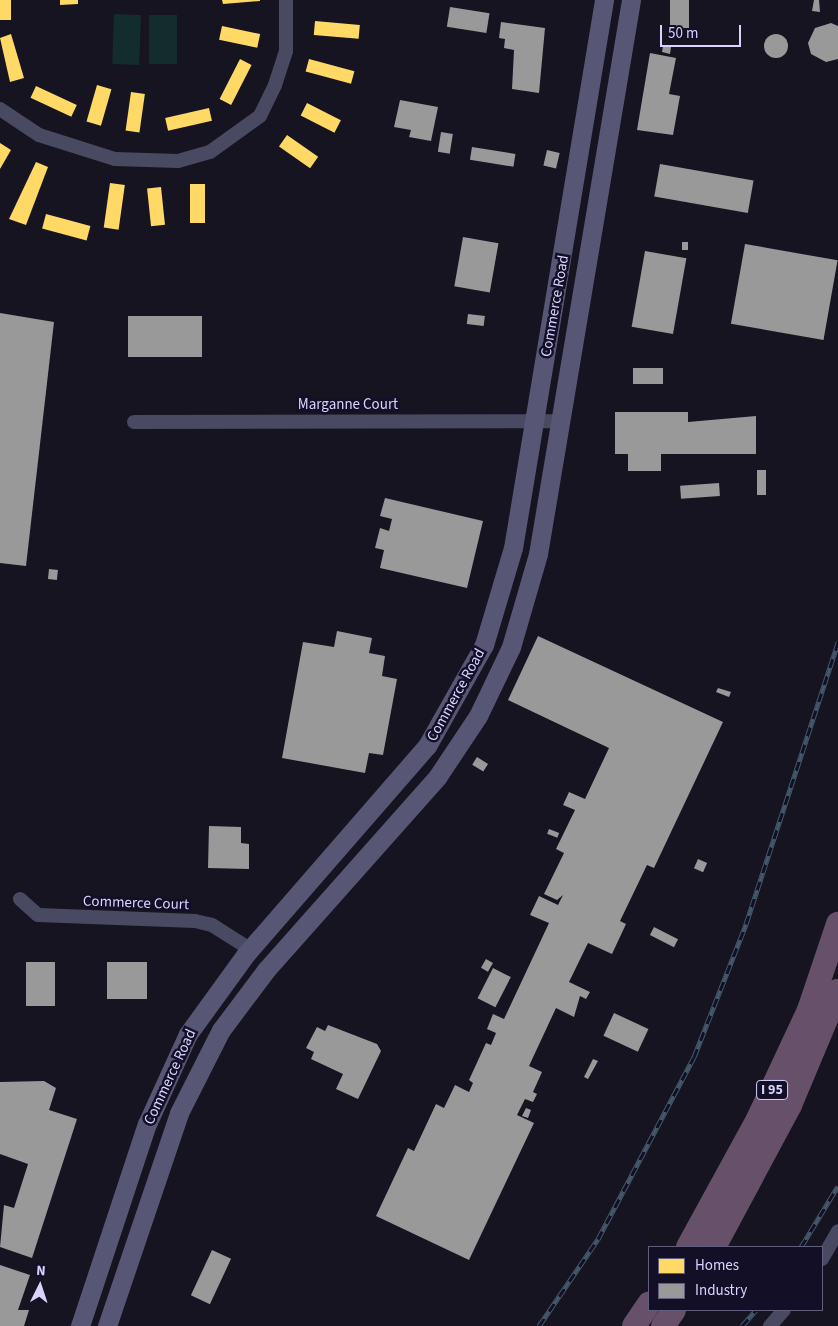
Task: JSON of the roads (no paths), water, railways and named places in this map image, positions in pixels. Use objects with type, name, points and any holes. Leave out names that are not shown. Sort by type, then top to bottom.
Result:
[{"type":"highway","name":"I 95","points":[[689,1246],[763,1110],[809,1010],[838,924]]},
{"type":"highway","name":"I 95","points":[[715,1246],[790,1104],[838,991]]},
{"type":"highway","points":[[634,1326],[648,1305]]},
{"type":"highway","points":[[663,1326],[673,1311]]},
{"type":"main road","name":"Commerce Road","points":[[80,1326],[161,1087],[198,1018],[250,949],[402,778],[468,680],[508,570],[535,420],[604,0]]},
{"type":"main road","name":"Commerce Road","points":[[107,1326],[179,1113],[221,1030],[266,970],[438,776],[489,694],[530,589],[562,421],[630,0]]},
{"type":"street","points":[[0,109],[39,135],[115,159],[178,161],[210,152],[238,136],[260,116],[275,85],[286,52],[286,0]]},
{"type":"street","name":"Marganne Court","points":[[134,422],[562,421]]},
{"type":"street","name":"Commerce Court","points":[[20,899],[38,915],[196,921],[212,925],[250,949]]},
{"type":"street","points":[[823,1256],[838,1231]]},
{"type":"street","points":[[770,1326],[783,1311]]},
{"type":"railway","points":[[539,1326],[598,1239],[694,1057],[746,924],[838,642]]},
{"type":"railway","points":[[802,1246],[838,1186]]},
{"type":"railway","points":[[742,1326],[755,1311]]}]
